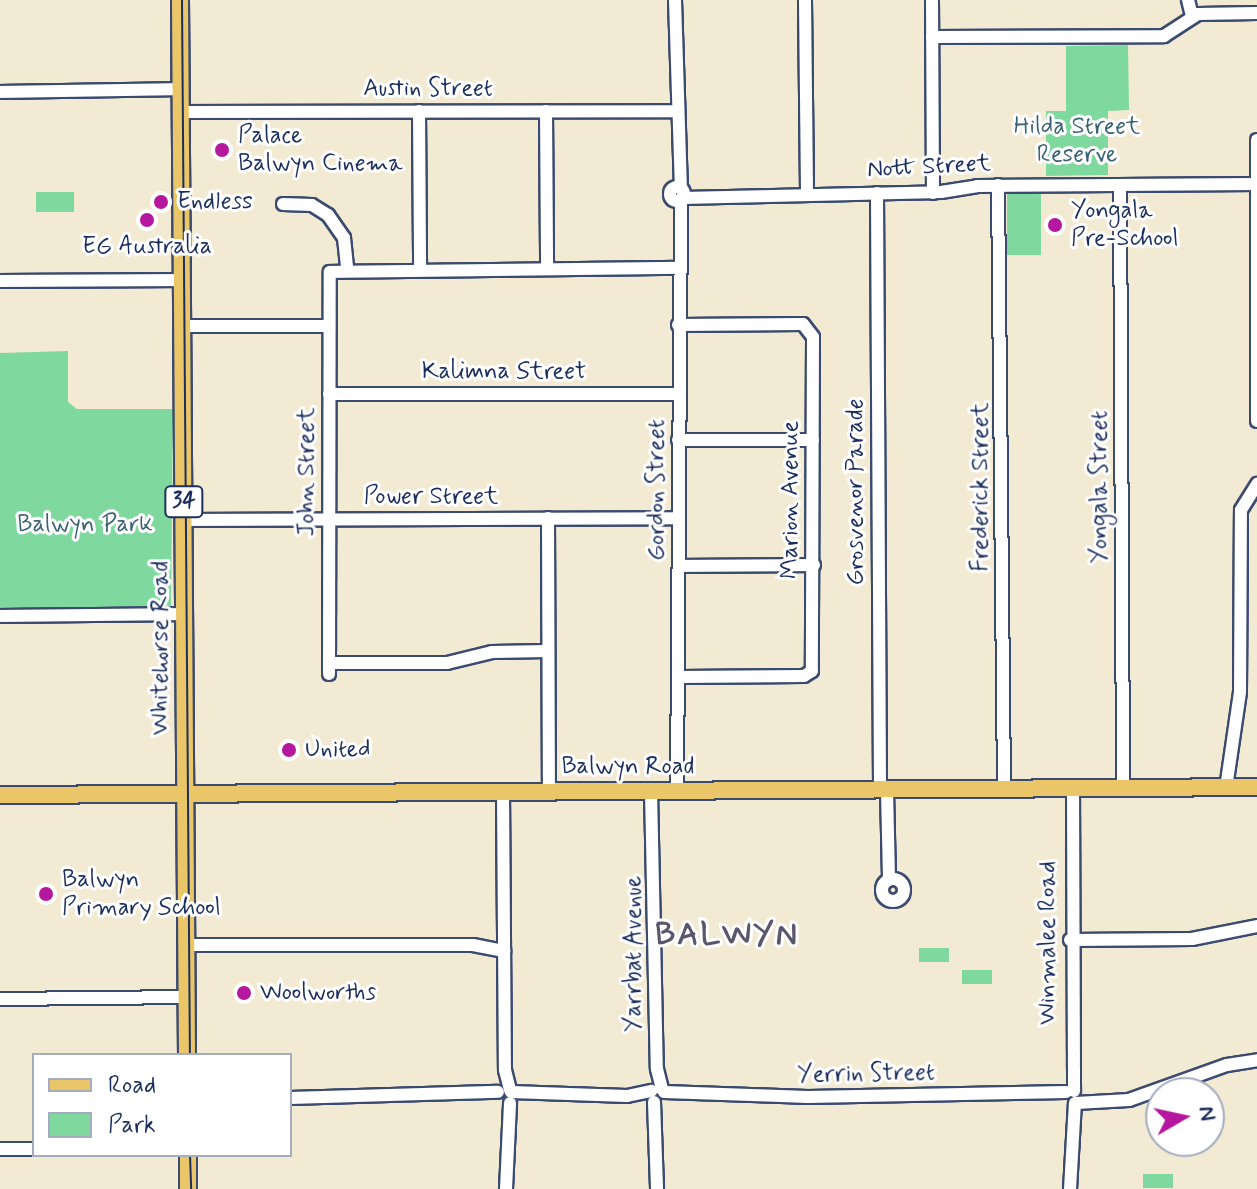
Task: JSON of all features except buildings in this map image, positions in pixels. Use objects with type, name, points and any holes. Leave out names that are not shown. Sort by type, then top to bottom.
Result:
[{"type":"main road","name":"Whitehorse Road","points":[[180,0],[187,1053]]},
{"type":"main road","name":"Balwyn Road","points":[[0,795],[1257,787]]},
{"type":"main road","points":[[188,1157],[188,1189]]},
{"type":"street","name":"Gordon Street","points":[[675,0],[681,791]]},
{"type":"street","points":[[805,0],[807,194]]},
{"type":"street","points":[[932,0],[933,193]]},
{"type":"street","points":[[1188,0],[1192,16]]},
{"type":"street","points":[[932,37],[1164,36],[1192,16],[1257,13]]},
{"type":"street","points":[[0,92],[181,89]]},
{"type":"street","points":[[419,111],[420,269]]},
{"type":"street","points":[[546,111],[547,268]]},
{"type":"street","name":"Austin Street","points":[[181,112],[676,111]]},
{"type":"street","points":[[1257,140],[1257,421]]},
{"type":"street","name":"Nott Street","points":[[678,194],[933,193],[998,185],[1257,184]]},
{"type":"street","name":"Frederick Street","points":[[998,185],[1004,789]]},
{"type":"street","name":"Yongala Street","points":[[1120,185],[1123,788]]},
{"type":"street","name":"Grosvenor Parade","points":[[877,193],[883,790],[889,880]]},
{"type":"street","points":[[283,204],[312,205],[328,215],[344,238],[347,268],[677,268]]},
{"type":"street","name":"John Street","points":[[347,268],[331,271],[328,326],[329,668],[447,663],[492,652],[548,651]]},
{"type":"street","points":[[0,281],[182,280]]},
{"type":"street","name":"Marion Avenue","points":[[678,325],[810,327],[814,565],[811,673],[680,677]]},
{"type":"street","points":[[182,326],[328,326]]},
{"type":"street","name":"Kalimna Street","points":[[329,394],[678,394]]},
{"type":"street","points":[[678,440],[813,440]]},
{"type":"street","points":[[1226,788],[1240,692],[1241,510],[1257,484]]},
{"type":"street","points":[[548,518],[549,791]]},
{"type":"street","name":"Power Street","points":[[184,520],[679,518]]},
{"type":"street","points":[[679,566],[814,565]]},
{"type":"street","points":[[0,616],[184,614]]},
{"type":"street","name":"Winmalee Road","points":[[1069,789],[1070,1189]]},
{"type":"street","name":"Yarrbat Avenue","points":[[655,791],[657,1189]]},
{"type":"street","points":[[503,792],[506,1189]]},
{"type":"street","points":[[1070,940],[1192,939],[1257,926]]},
{"type":"street","points":[[187,945],[504,945]]},
{"type":"street","points":[[0,999],[187,997]]},
{"type":"street","name":"Yerrin Street","points":[[292,1098],[1047,1093],[1098,1101],[1129,1100],[1233,1063],[1257,1060]]},
{"type":"street","points":[[0,1149],[32,1149]]},
{"type":"green space","name":"Hilda Street Reserve","points":[[1128,45],[1129,110],[1108,111],[1108,175],[1046,176],[1046,111],[1066,111],[1066,46]]},
{"type":"green space","points":[[36,192],[74,192],[74,212],[36,212]]},
{"type":"green space","points":[[1007,194],[1041,194],[1041,255],[1007,255]]},
{"type":"green space","name":"Balwyn Park","points":[[68,351],[68,402],[77,409],[173,409],[171,611],[0,612],[0,353]]},
{"type":"green space","points":[[919,948],[949,948],[949,962],[919,962]]},
{"type":"green space","points":[[962,970],[992,970],[992,984],[962,984]]},
{"type":"green space","points":[[1143,1174],[1173,1174],[1173,1188],[1143,1188]]},
{"type":"tram line","points":[[182,0],[190,1053]]},
{"type":"tram line","points":[[190,1157],[191,1189]]},
{"type":"place","name":"Palace Balwyn Cinema","points":[[222,150]]},
{"type":"place","name":"Endless","points":[[161,202]]},
{"type":"place","name":"EG Australia","points":[[147,220]]},
{"type":"place","name":"Yongala Pre-School","points":[[1055,225]]},
{"type":"place","name":"United","points":[[289,750]]},
{"type":"place","name":"Balwyn Primary School","points":[[46,894]]},
{"type":"place","name":"Woolworths","points":[[244,993]]},
{"type":"district","name":"BALWYN","points":[[727,935]]}]
